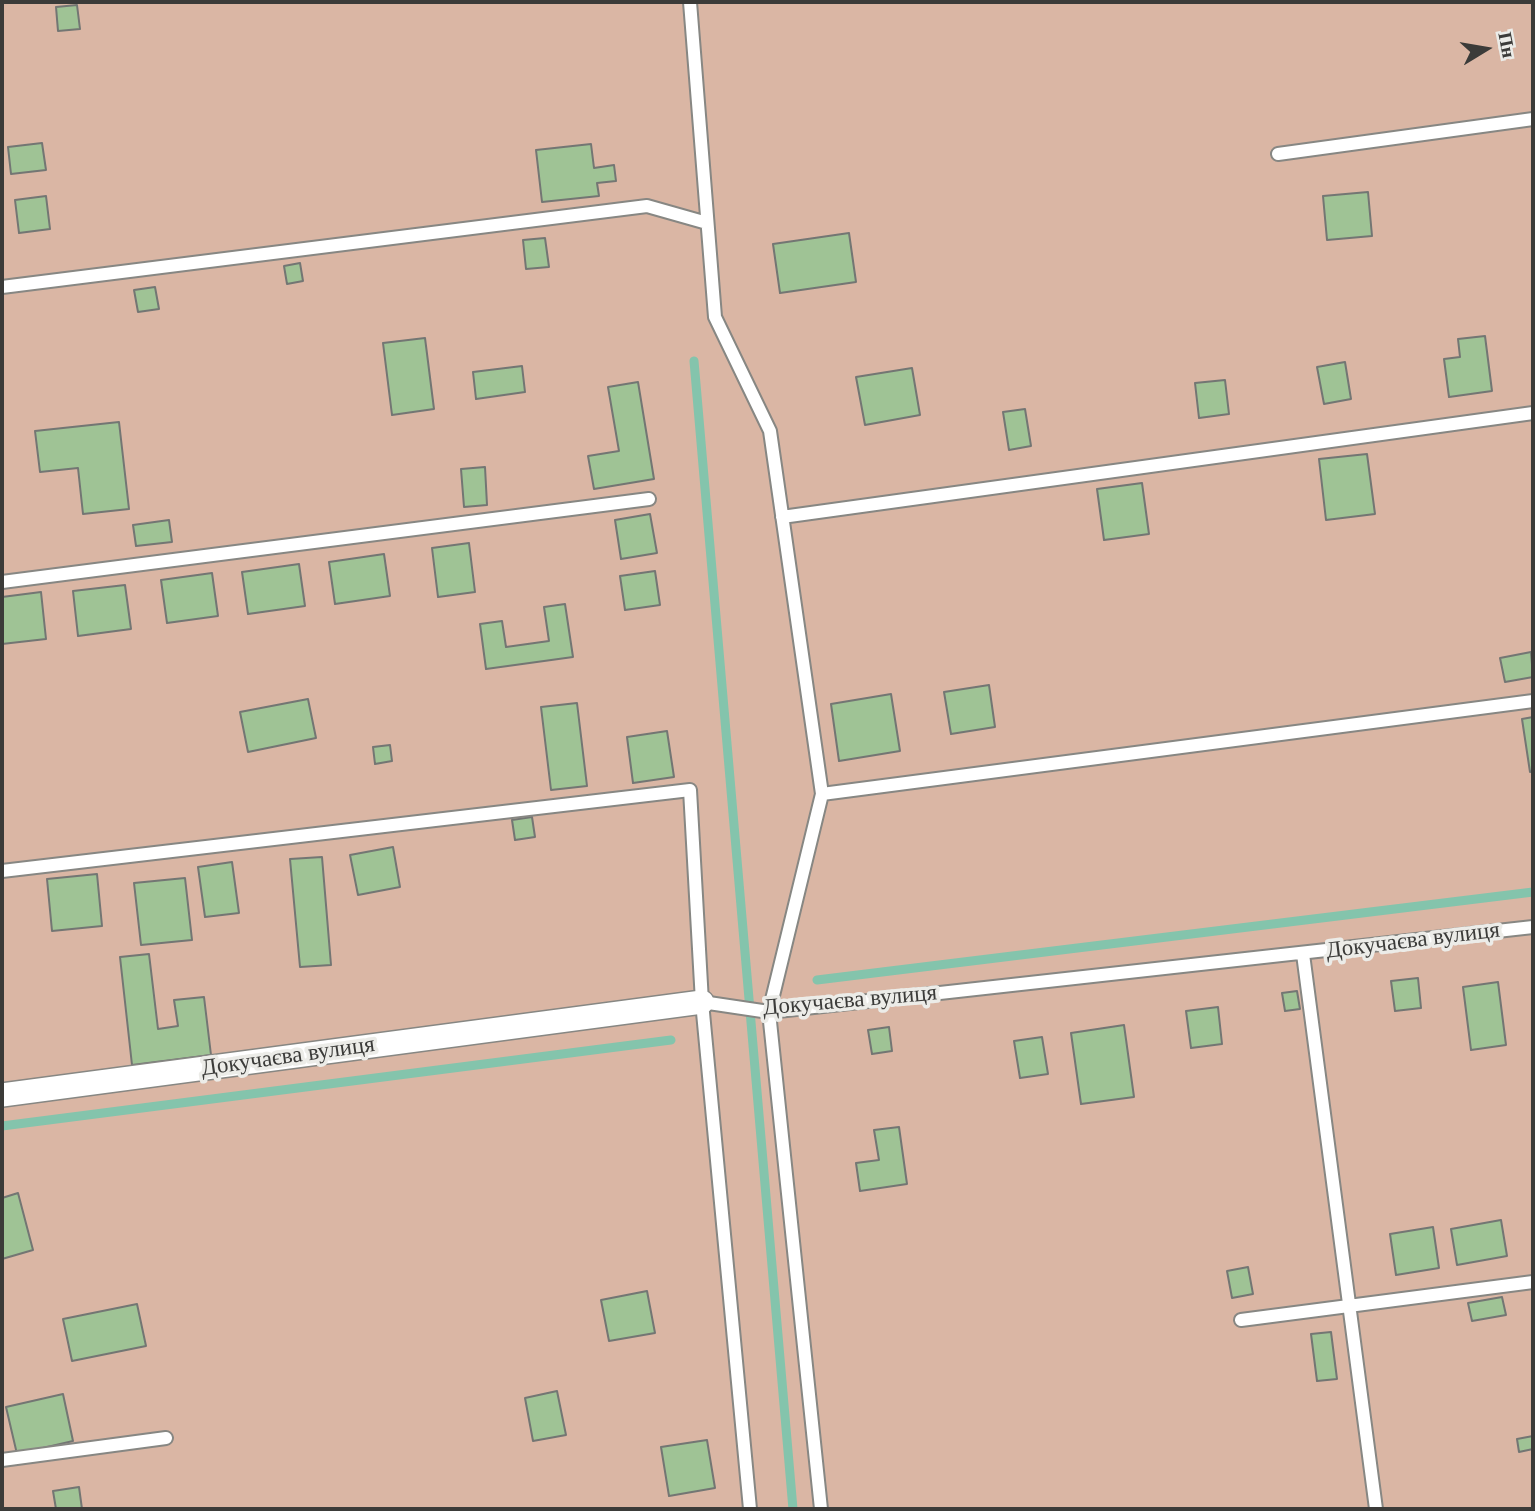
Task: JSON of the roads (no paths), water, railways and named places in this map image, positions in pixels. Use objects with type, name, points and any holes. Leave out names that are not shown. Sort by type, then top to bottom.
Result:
[{"type":"street","name":"Докучаєва вулиця","points":[[2,1095],[702,1002]]},
{"type":"lane","points":[[690,2],[715,317],[770,431],[822,794],[769,1012],[821,1509]]},
{"type":"lane","points":[[1278,154],[1533,119]]},
{"type":"lane","points":[[2,287],[647,206],[707,223]]},
{"type":"lane","points":[[782,517],[1533,413]]},
{"type":"lane","points":[[2,582],[649,499]]},
{"type":"lane","points":[[822,794],[1533,701]]},
{"type":"lane","points":[[2,871],[690,790],[702,1002],[750,1509]]},
{"type":"lane","name":"Докучаєва вулиця","points":[[702,1002],[769,1012],[1533,927]]},
{"type":"lane","points":[[1303,954],[1376,1509]]},
{"type":"lane","points":[[1241,1320],[1533,1282]]},
{"type":"lane","points":[[2,1460],[166,1438]]},
{"type":"waterway","points":[[694,361],[793,1509]]},
{"type":"waterway","points":[[817,980],[1533,892]]},
{"type":"waterway","points":[[2,1126],[671,1040]]}]
